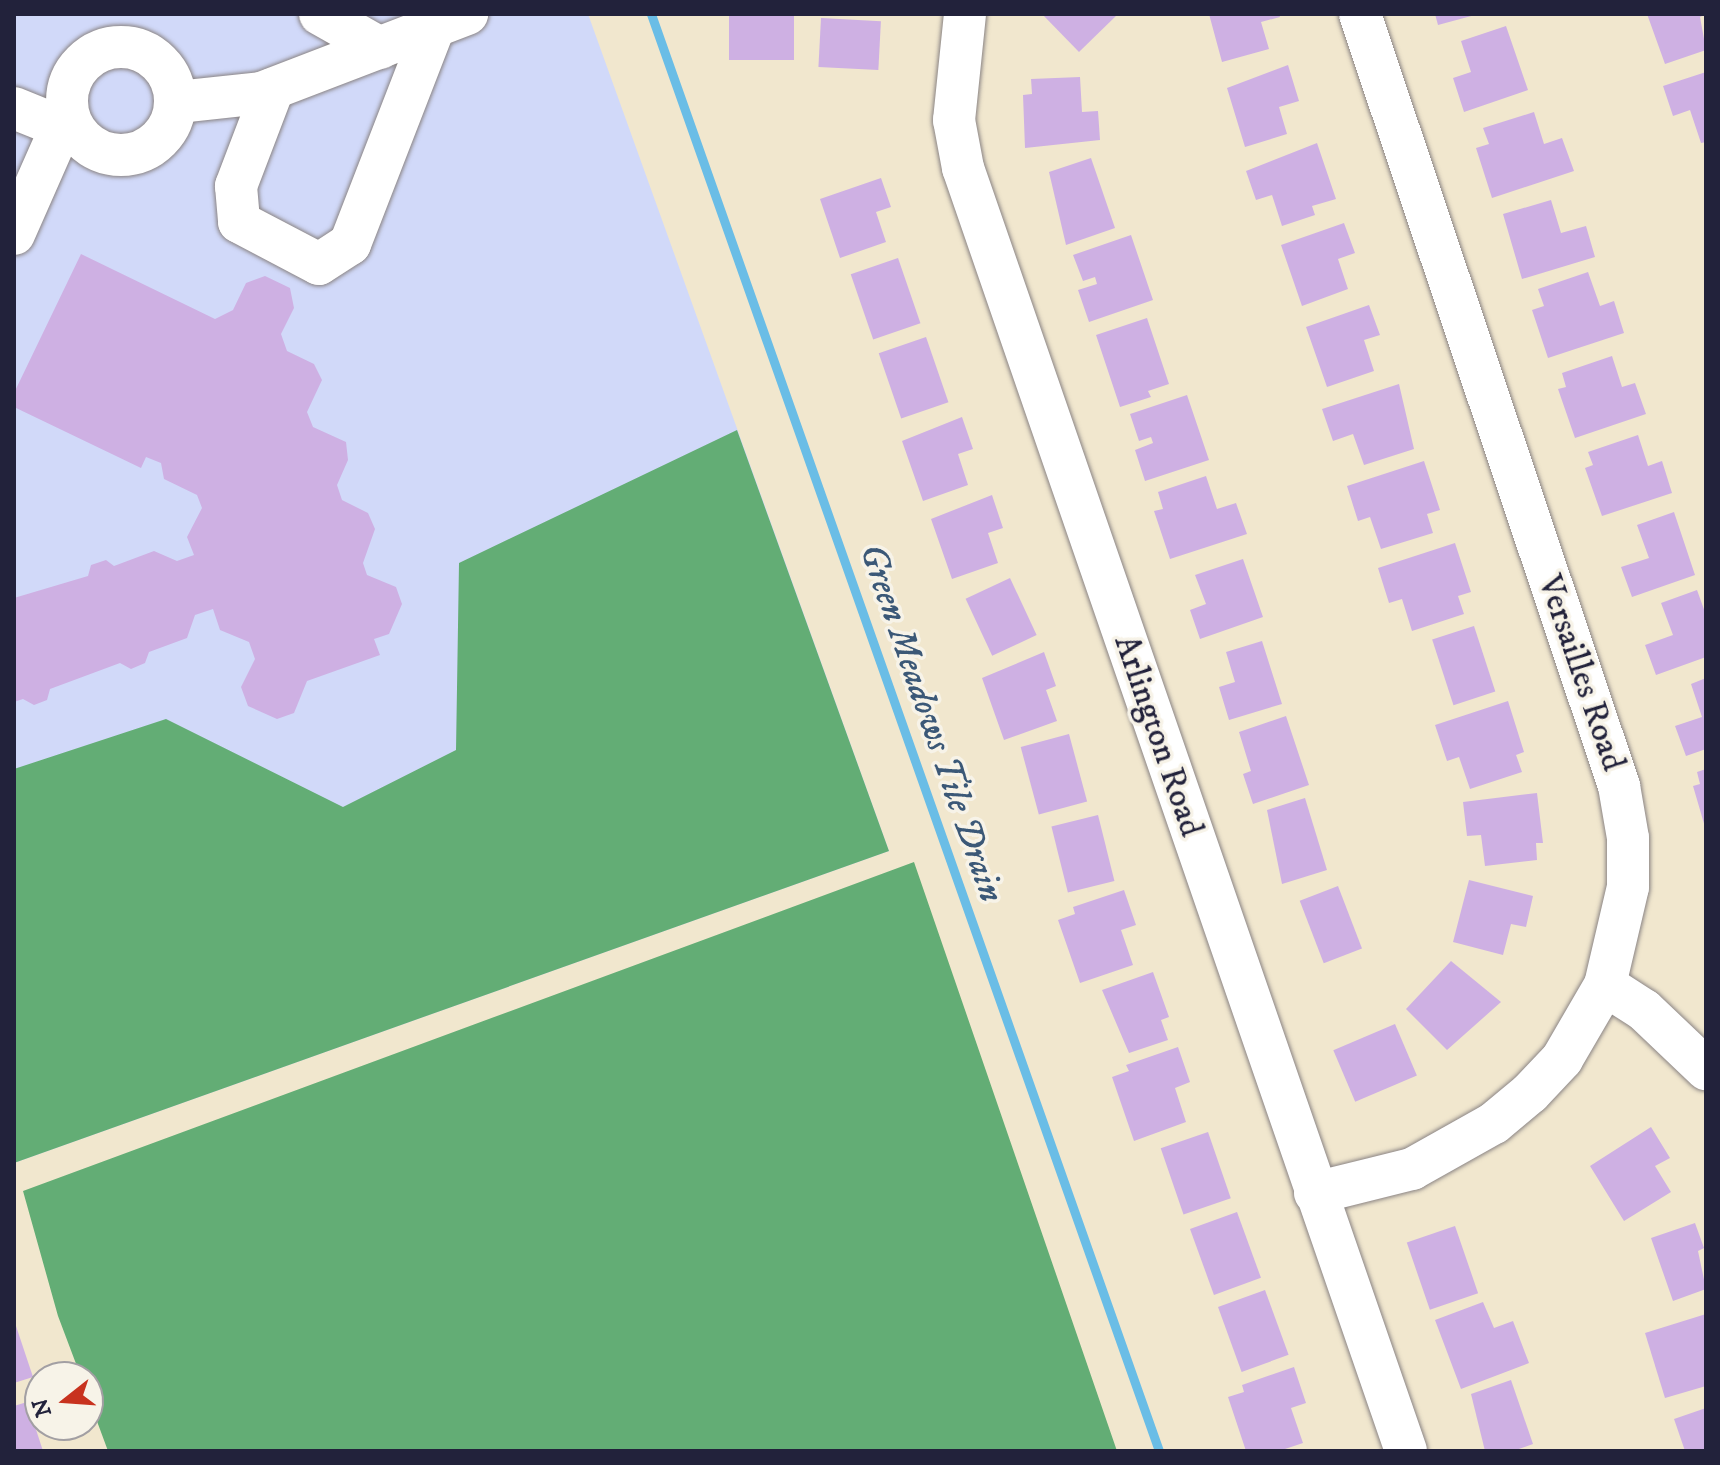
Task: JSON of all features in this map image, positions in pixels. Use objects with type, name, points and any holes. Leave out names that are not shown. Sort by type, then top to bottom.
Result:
[{"type":"street","points":[[320,14],[380,48]]},
{"type":"street","name":"Arlington Road","points":[[965,14],[954,120],[963,168],[1406,1451]]},
{"type":"street","name":"Versailles Road","points":[[1315,1193],[1412,1169],[1494,1123],[1562,1059],[1605,985],[1619,940],[1628,887],[1619,786],[1360,14]]},
{"type":"street","points":[[178,102],[273,89],[450,20]]},
{"type":"street","points":[[273,89],[236,186],[239,222],[319,264],[350,244],[450,20]]},
{"type":"street","points":[[14,108],[64,121],[84,143],[122,158],[153,148],[178,102],[168,69],[131,45],[89,55],[68,83],[64,121],[14,234]]},
{"type":"street","points":[[1605,985],[1644,1010],[1706,1069]]},
{"type":"shaded area","points":[[14,14],[588,14],[889,851],[14,1163]]},
{"type":"green space","points":[[737,430],[889,851],[14,1163],[14,769],[166,719],[343,807],[456,750],[459,563]]},
{"type":"green space","points":[[914,862],[1117,1451],[108,1451],[104,1440],[104,1361],[75,1361],[58,1316],[23,1191]]},
{"type":"building","points":[[729,14],[794,14],[794,60],[729,60]]},
{"type":"building","points":[[1042,14],[1118,14],[1079,52]]},
{"type":"building","points":[[1209,14],[1279,14],[1280,17],[1261,22],[1269,49],[1222,62]]},
{"type":"building","points":[[1435,14],[1475,14],[1475,15],[1438,25]]},
{"type":"building","points":[[1647,14],[1706,14],[1700,17],[1706,50],[1665,64]]},
{"type":"building","points":[[821,18],[881,21],[878,70],[818,67]]},
{"type":"building","points":[[1506,26],[1528,90],[1464,112],[1453,78],[1471,72],[1461,41]]},
{"type":"building","points":[[1288,65],[1299,101],[1279,107],[1287,134],[1245,147],[1227,88]]},
{"type":"building","points":[[1706,72],[1706,142],[1701,143],[1690,110],[1673,116],[1663,86]]},
{"type":"building","points":[[1080,77],[1082,112],[1098,111],[1100,140],[1025,148],[1023,95],[1032,94],[1031,79]]},
{"type":"building","points":[[1534,112],[1544,144],[1562,138],[1574,171],[1492,198],[1476,148],[1489,144],[1483,128]]},
{"type":"building","points":[[1317,143],[1336,199],[1312,206],[1315,215],[1282,226],[1272,195],[1256,200],[1246,171]]},
{"type":"building","points":[[1091,158],[1115,228],[1066,245],[1049,172]]},
{"type":"building","points":[[881,178],[891,207],[876,212],[886,242],[840,258],[820,199]]},
{"type":"building","points":[[1551,200],[1561,233],[1586,226],[1595,257],[1522,279],[1503,214]]},
{"type":"building","points":[[1344,223],[1355,253],[1338,259],[1348,289],[1302,306],[1281,245]]},
{"type":"building","points":[[1131,235],[1153,300],[1089,322],[1078,290],[1097,284],[1095,277],[1083,281],[1073,255]]},
{"type":"building","points":[[81,254],[215,319],[233,310],[246,283],[265,276],[290,288],[294,308],[281,334],[287,351],[314,364],[322,380],[307,412],[313,427],[346,442],[348,460],[337,485],[342,500],[368,513],[375,529],[363,563],[367,575],[396,587],[402,604],[389,634],[374,639],[380,655],[307,681],[294,713],[277,719],[248,706],[241,687],[255,659],[249,642],[220,630],[213,609],[195,615],[187,638],[149,652],[145,663],[131,669],[120,663],[50,689],[47,700],[34,705],[23,699],[14,702],[14,598],[88,576],[91,565],[106,560],[114,566],[154,551],[177,561],[194,555],[187,537],[202,508],[197,495],[164,479],[161,463],[146,457],[141,468],[14,407],[14,393]]},
{"type":"building","points":[[898,258],[920,323],[873,340],[851,274]]},
{"type":"building","points":[[1588,272],[1600,306],[1614,301],[1624,333],[1548,358],[1532,310],[1544,306],[1538,289]]},
{"type":"building","points":[[1369,305],[1380,335],[1364,340],[1374,371],[1327,387],[1306,327]]},
{"type":"building","points":[[1147,318],[1169,384],[1148,391],[1151,397],[1120,407],[1096,335]]},
{"type":"building","points":[[926,337],[948,402],[901,419],[879,353]]},
{"type":"building","points":[[1612,356],[1622,387],[1635,383],[1646,414],[1575,438],[1558,389],[1566,387],[1562,373]]},
{"type":"building","points":[[1399,384],[1414,449],[1364,465],[1353,434],[1333,441],[1322,409]]},
{"type":"building","points":[[1187,395],[1209,460],[1145,481],[1135,450],[1153,443],[1151,437],[1139,441],[1130,414]]},
{"type":"building","points":[[962,417],[973,449],[958,454],[968,485],[923,501],[902,441]]},
{"type":"building","points":[[1638,435],[1648,466],[1662,461],[1672,493],[1602,516],[1585,468],[1593,465],[1588,452]]},
{"type":"building","points":[[1424,461],[1440,510],[1427,514],[1433,533],[1381,549],[1370,517],[1358,521],[1347,486]]},
{"type":"building","points":[[1206,476],[1217,509],[1236,503],[1247,534],[1170,559],[1154,511],[1163,509],[1158,492]]},
{"type":"building","points":[[992,495],[1003,528],[988,533],[998,563],[952,579],[931,519]]},
{"type":"building","points":[[1674,512],[1695,575],[1632,597],[1621,567],[1649,558],[1637,525]]},
{"type":"building","points":[[1455,543],[1471,592],[1458,596],[1464,614],[1412,631],[1402,599],[1389,603],[1378,568]]},
{"type":"building","points":[[1243,559],[1263,617],[1200,639],[1190,610],[1206,604],[1195,575]]},
{"type":"building","points":[[1010,578],[1037,635],[992,656],[966,599]]},
{"type":"building","points":[[1697,590],[1706,615],[1706,657],[1656,675],[1645,645],[1673,635],[1661,603]]},
{"type":"building","points":[[1474,626],[1495,692],[1453,705],[1432,640]]},
{"type":"building","points":[[1262,641],[1282,704],[1229,720],[1219,687],[1235,682],[1226,652]]},
{"type":"building","points":[[1044,652],[1056,686],[1046,690],[1057,721],[1004,740],[982,678]]},
{"type":"building","points":[[1706,678],[1706,749],[1686,756],[1675,726],[1702,717],[1691,684]]},
{"type":"building","points":[[1508,701],[1524,752],[1516,755],[1522,772],[1470,789],[1459,757],[1447,761],[1435,725]]},
{"type":"building","points":[[1286,716],[1309,785],[1253,804],[1243,774],[1251,771],[1239,732]]},
{"type":"building","points":[[1069,734],[1087,802],[1039,815],[1021,747]]},
{"type":"building","points":[[1706,769],[1705,827],[1693,786],[1700,784],[1697,772]]},
{"type":"building","points":[[1537,793],[1543,843],[1536,843],[1537,860],[1485,866],[1481,835],[1467,836],[1463,802]]},
{"type":"building","points":[[1305,798],[1327,870],[1282,884],[1267,810]]},
{"type":"building","points":[[1098,815],[1114,881],[1068,893],[1051,827]]},
{"type":"building","points":[[1469,880],[1533,896],[1526,927],[1511,924],[1503,955],[1453,942]]},
{"type":"building","points":[[1338,886],[1362,949],[1324,963],[1300,901]]},
{"type":"building","points":[[1124,890],[1136,925],[1121,930],[1133,965],[1080,983],[1058,920],[1075,914],[1073,907]]},
{"type":"building","points":[[1451,961],[1501,1002],[1447,1050],[1406,1009]]},
{"type":"building","points":[[1153,972],[1169,1017],[1161,1020],[1168,1040],[1129,1053],[1102,990]]},
{"type":"building","points":[[1395,1024],[1417,1076],[1355,1102],[1333,1050]]},
{"type":"building","points":[[1178,1047],[1190,1082],[1175,1088],[1186,1122],[1134,1141],[1112,1077],[1129,1071],[1126,1065]]},
{"type":"building","points":[[1651,1127],[1670,1158],[1655,1166],[1671,1192],[1624,1221],[1590,1166]]},
{"type":"building","points":[[1208,1132],[1231,1198],[1184,1214],[1161,1148]]},
{"type":"building","points":[[1237,1212],[1261,1278],[1214,1295],[1190,1229]]},
{"type":"building","points":[[1695,1223],[1704,1248],[1698,1251],[1706,1289],[1673,1301],[1651,1238]]},
{"type":"building","points":[[1455,1226],[1478,1293],[1430,1310],[1407,1243]]},
{"type":"building","points":[[1265,1290],[1289,1355],[1242,1372],[1218,1307]]},
{"type":"building","points":[[1483,1302],[1494,1328],[1513,1321],[1529,1363],[1461,1389],[1435,1320]]},
{"type":"building","points":[[1706,1314],[1706,1386],[1665,1398],[1645,1333]]},
{"type":"building","points":[[14,1320],[28,1361],[24,1361],[24,1380],[14,1383]]},
{"type":"building","points":[[1294,1367],[1306,1403],[1291,1408],[1303,1443],[1279,1451],[1246,1451],[1228,1397],[1244,1392],[1242,1385]]},
{"type":"building","points":[[1511,1380],[1533,1444],[1513,1451],[1485,1451],[1471,1394]]},
{"type":"building","points":[[24,1403],[24,1441],[40,1441],[43,1451],[14,1451],[14,1406]]},
{"type":"building","points":[[1706,1408],[1706,1451],[1685,1451],[1674,1419]]},
{"type":"waterway","name":"Green Meadows Tile Drain","points":[[651,14],[1159,1451]]}]
